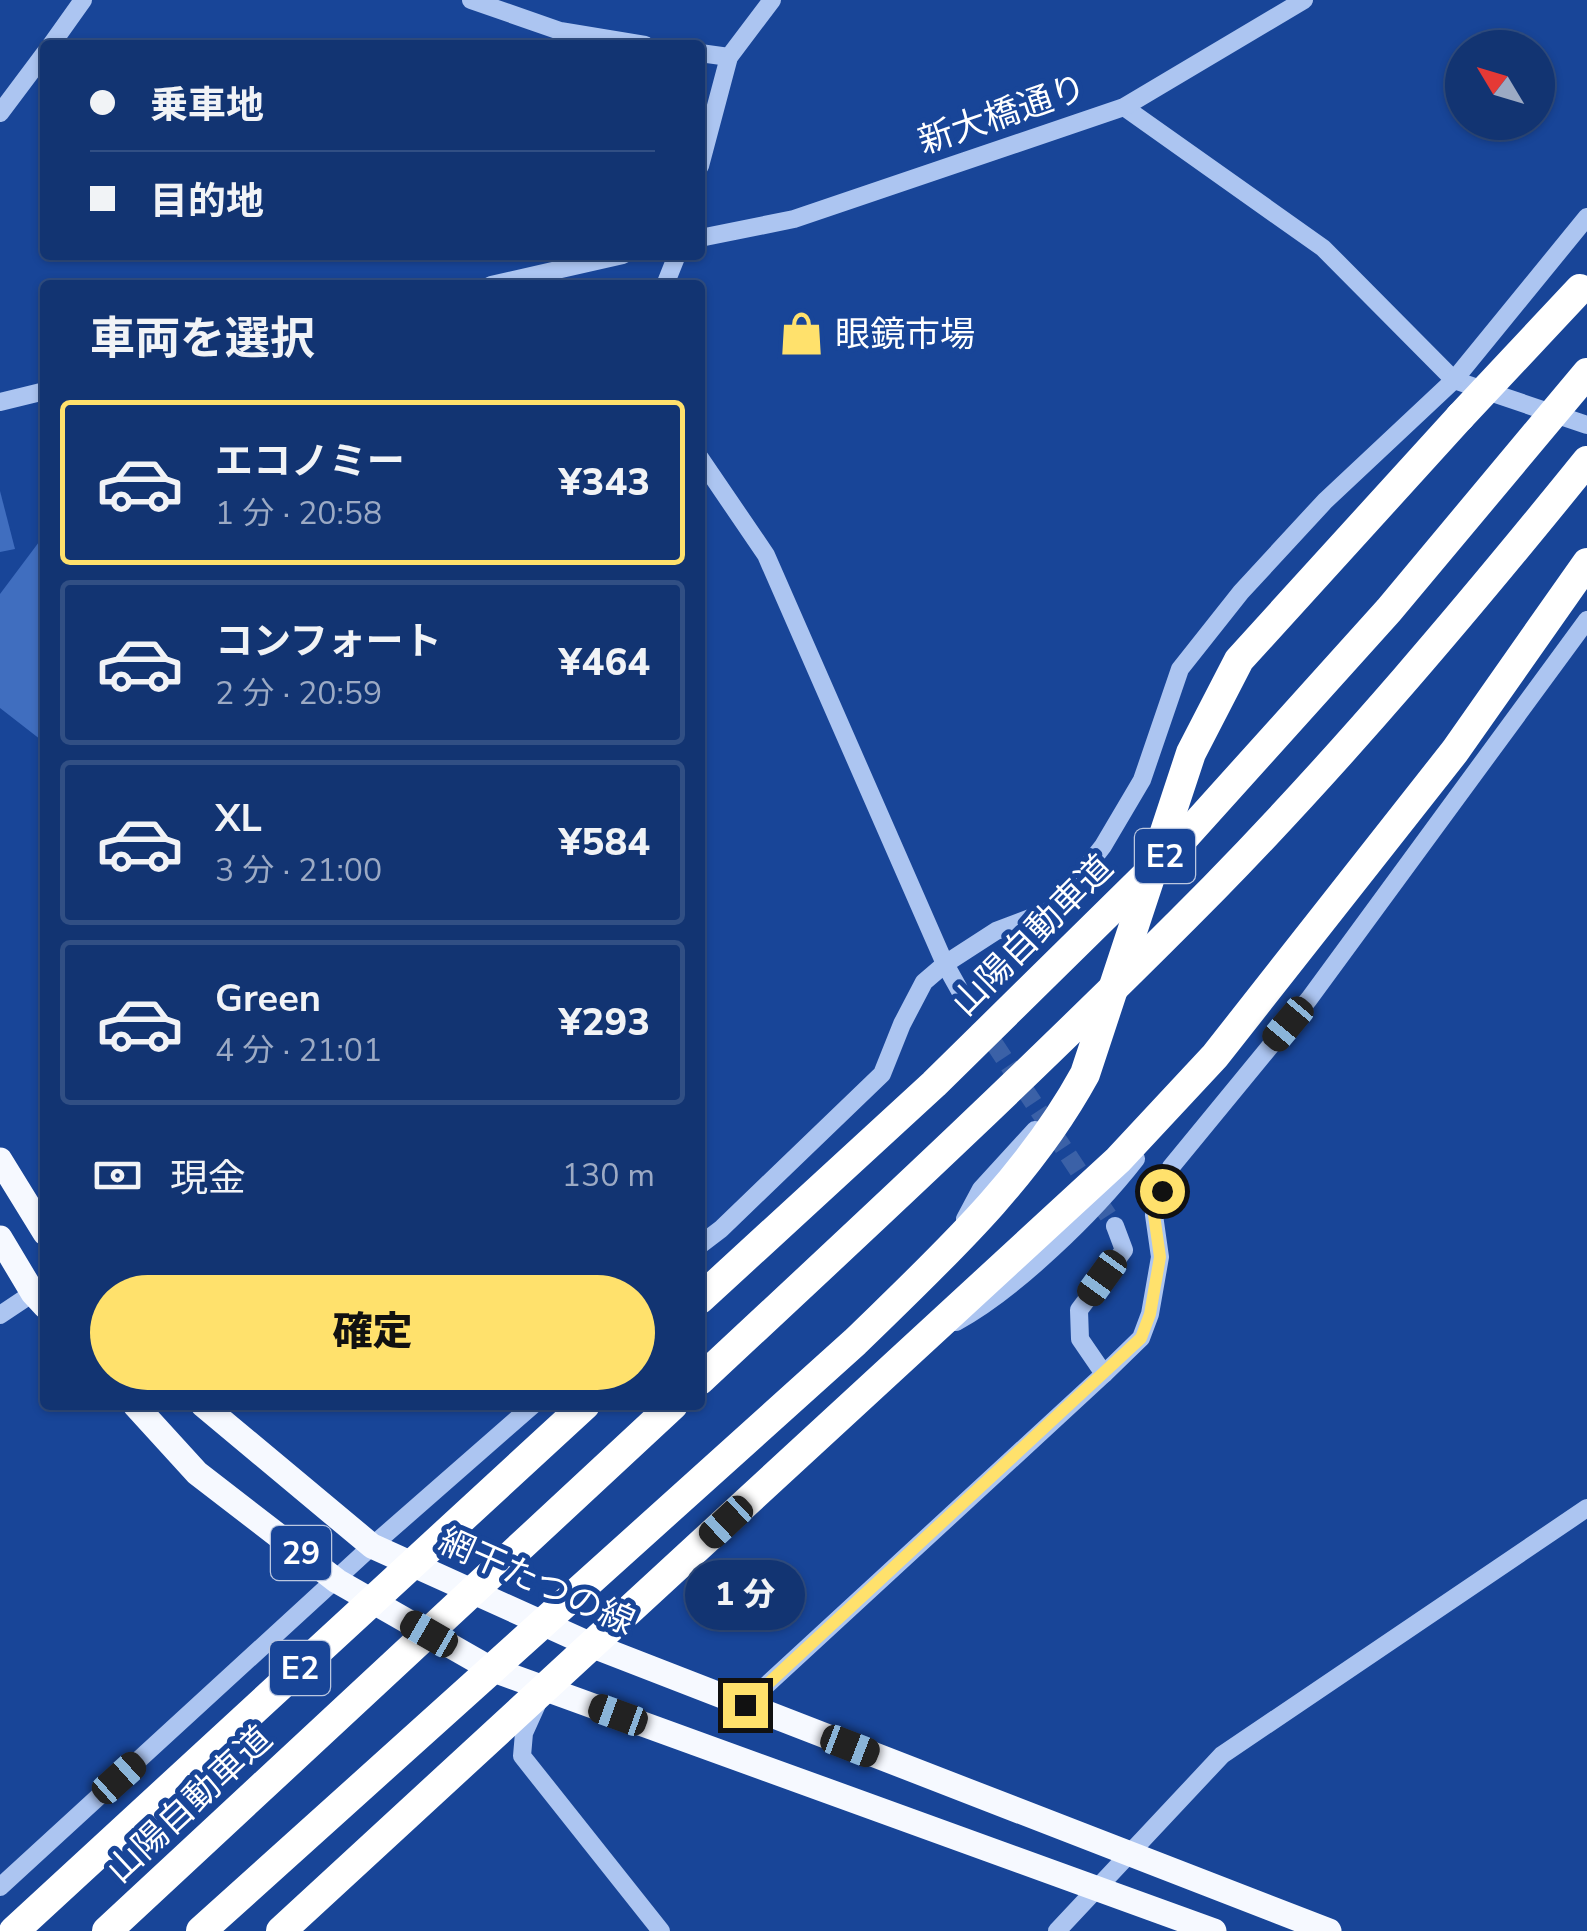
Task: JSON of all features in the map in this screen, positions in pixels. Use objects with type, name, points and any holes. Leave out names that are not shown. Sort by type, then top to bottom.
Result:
[{"type":"highway","points":[[201,1931],[855,1342],[949,1251],[1038,1149],[1059,1122],[1085,1074],[1190,752],[1239,660],[1587,281]]},
{"type":"highway","name":"山陽自動車道","points":[[705,1294],[934,1084],[1180,842],[1389,610],[1587,372]]},
{"type":"highway","name":"E2","points":[[705,1375],[985,1114],[1216,886],[1435,648],[1587,461]]},
{"type":"highway","points":[[281,1931],[1118,1160],[1215,1056],[1404,816],[1455,751],[1587,563]]},
{"type":"highway","name":"山陽自動車道","points":[[14,1931],[580,1410]]},
{"type":"highway","name":"山陽自動車道","points":[[107,1931],[668,1410]]},
{"type":"main road","points":[[0,1160],[40,1225]]},
{"type":"main road","points":[[0,1238],[40,1294]]},
{"type":"main road","name":"29","points":[[140,1410],[197,1473],[337,1581],[491,1669],[1214,1931]]},
{"type":"main road","name":"網干たつの線","points":[[208,1410],[372,1546],[591,1645],[1329,1931]]},
{"type":"street","points":[[55,40],[84,0]]},
{"type":"street","points":[[472,0],[560,31],[615,40]]},
{"type":"street","points":[[705,147],[729,57],[772,0]]},
{"type":"street","name":"新大橋通り","points":[[705,237],[794,219],[1124,107],[1304,0]]},
{"type":"street","points":[[705,54],[729,57]]},
{"type":"street","points":[[0,113],[40,60]]},
{"type":"street","points":[[1124,107],[1322,248],[1454,380],[1587,424]]},
{"type":"street","points":[[705,1241],[882,1074],[924,982],[996,931],[1054,910],[1103,846],[1142,780],[1180,670],[1241,592],[1325,501],[1454,380],[1587,217]]},
{"type":"street","points":[[512,280],[601,260]]},
{"type":"street","points":[[0,402],[40,392]]},
{"type":"street","points":[[705,465],[766,555],[945,964],[964,998]]},
{"type":"street","points":[[745,1705],[1141,1338],[1150,1314],[1160,1257],[1154,1215],[1171,1167],[1309,999],[1587,620]]},
{"type":"street","points":[[1104,1374],[1080,1338],[1079,1310],[1124,1250],[1115,1226]]},
{"type":"street","points":[[0,1316],[40,1296]]},
{"type":"street","points":[[0,1888],[372,1546],[527,1410]]},
{"type":"street","points":[[1056,1931],[1222,1755],[1587,1508]]},
{"type":"street","points":[[544,1688],[524,1733],[522,1756],[662,1931]]},
{"type":"building","points":[[0,491],[15,549],[0,552]]},
{"type":"building","points":[[40,541],[40,739],[0,708],[0,594]]},
{"type":"tunnel","points":[[964,998],[1115,1226]]},
{"type":"place","name":"眼鏡市場","points":[[802,334]]},
{"type":"route","points":[[745,1705],[1141,1338],[1150,1314],[1160,1257],[1154,1215],[1162,1191]]}]
